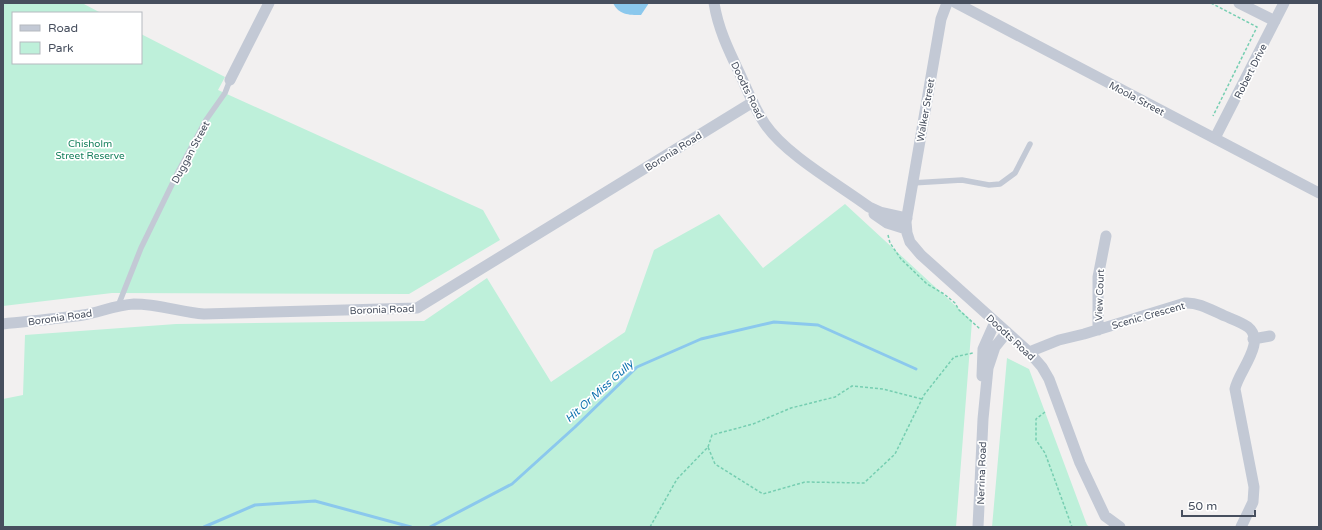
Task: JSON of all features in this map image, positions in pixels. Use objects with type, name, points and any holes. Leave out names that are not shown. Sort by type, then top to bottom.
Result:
[{"type":"street","name":"Duggan Street","points":[[230,80],[269,3]]},
{"type":"street","name":"Doodts Road","points":[[714,3],[725,41],[753,102],[767,127],[783,144],[803,160],[864,203],[877,212],[906,224]]},
{"type":"street","name":"Walker Street","points":[[906,224],[941,19],[947,3]]},
{"type":"street","name":"Moola Street","points":[[956,3],[1319,193]]},
{"type":"street","points":[[1239,3],[1275,22]]},
{"type":"street","name":"Robert Drive","points":[[1215,138],[1284,3]]},
{"type":"street","name":"Boronia Road","points":[[3,324],[79,316],[118,306],[146,305],[204,314],[417,308],[753,102]]},
{"type":"street","name":"Doodts Road","points":[[864,203],[879,218],[888,223],[906,224]]},
{"type":"street","name":"Doodts Road","points":[[906,224],[910,242],[916,250],[1029,352],[1042,367],[1049,379],[1080,463],[1105,516],[1120,527]]},
{"type":"street","name":"View Court","points":[[1098,330],[1098,277],[1106,236]]},
{"type":"street","name":"Scenic Crescent","points":[[1029,352],[1058,340],[1098,330],[1188,303],[1201,306],[1245,325],[1250,329],[1254,339]]},
{"type":"street","name":"Nerrina Road","points":[[983,419],[981,367],[983,352],[988,336],[995,322]]},
{"type":"street","name":"Nerrina Road","points":[[978,527],[983,419],[987,375],[990,358],[995,347],[1007,332]]},
{"type":"street","points":[[1241,527],[1253,502],[1257,482],[1235,389],[1252,351],[1254,339],[1270,336]]},
{"type":"lane","name":"Duggan Street","points":[[118,306],[141,248],[179,170],[206,120],[226,92],[230,80]]},
{"type":"lane","points":[[912,183],[962,180],[989,185],[1000,184],[1016,171],[1030,144]]},
{"type":"path","points":[[1211,3],[1257,27],[1213,116]]},
{"type":"path","points":[[888,223],[890,243],[901,259],[927,284],[944,294],[955,303],[959,310],[988,336]]},
{"type":"path","points":[[708,447],[715,464],[762,494],[805,482],[864,483],[895,454],[922,398],[954,357],[983,352]]},
{"type":"path","points":[[650,527],[677,479],[708,447],[712,435],[753,424],[791,408],[835,397],[852,386],[883,389],[922,398]]},
{"type":"path","points":[[1045,412],[1036,419],[1036,440],[1045,453],[1072,527]]},
{"type":"green space","name":"Chisholm Street Reserve","points":[[3,3],[82,3],[99,12],[12,12],[12,64],[142,64],[142,35],[225,77],[218,90],[483,210],[500,240],[409,294],[112,293],[3,306]]},
{"type":"green space","points":[[845,204],[972,321],[956,527],[3,527],[3,399],[23,395],[25,335],[176,324],[424,321],[487,278],[551,382],[625,332],[654,250],[719,214],[763,268]]},
{"type":"green space","points":[[1007,358],[1029,369],[1087,525],[1090,527],[992,527]]},
{"type":"water","points":[[613,3],[649,3],[641,15],[632,15],[624,14],[615,7]]},
{"type":"waterway","name":"Hit Or Miss Gully","points":[[430,527],[512,484],[575,427],[637,367],[701,339],[774,322],[818,325],[916,369]]},
{"type":"waterway","name":"Hit Or Miss Gully","points":[[204,527],[255,505],[315,501],[411,527]]}]
